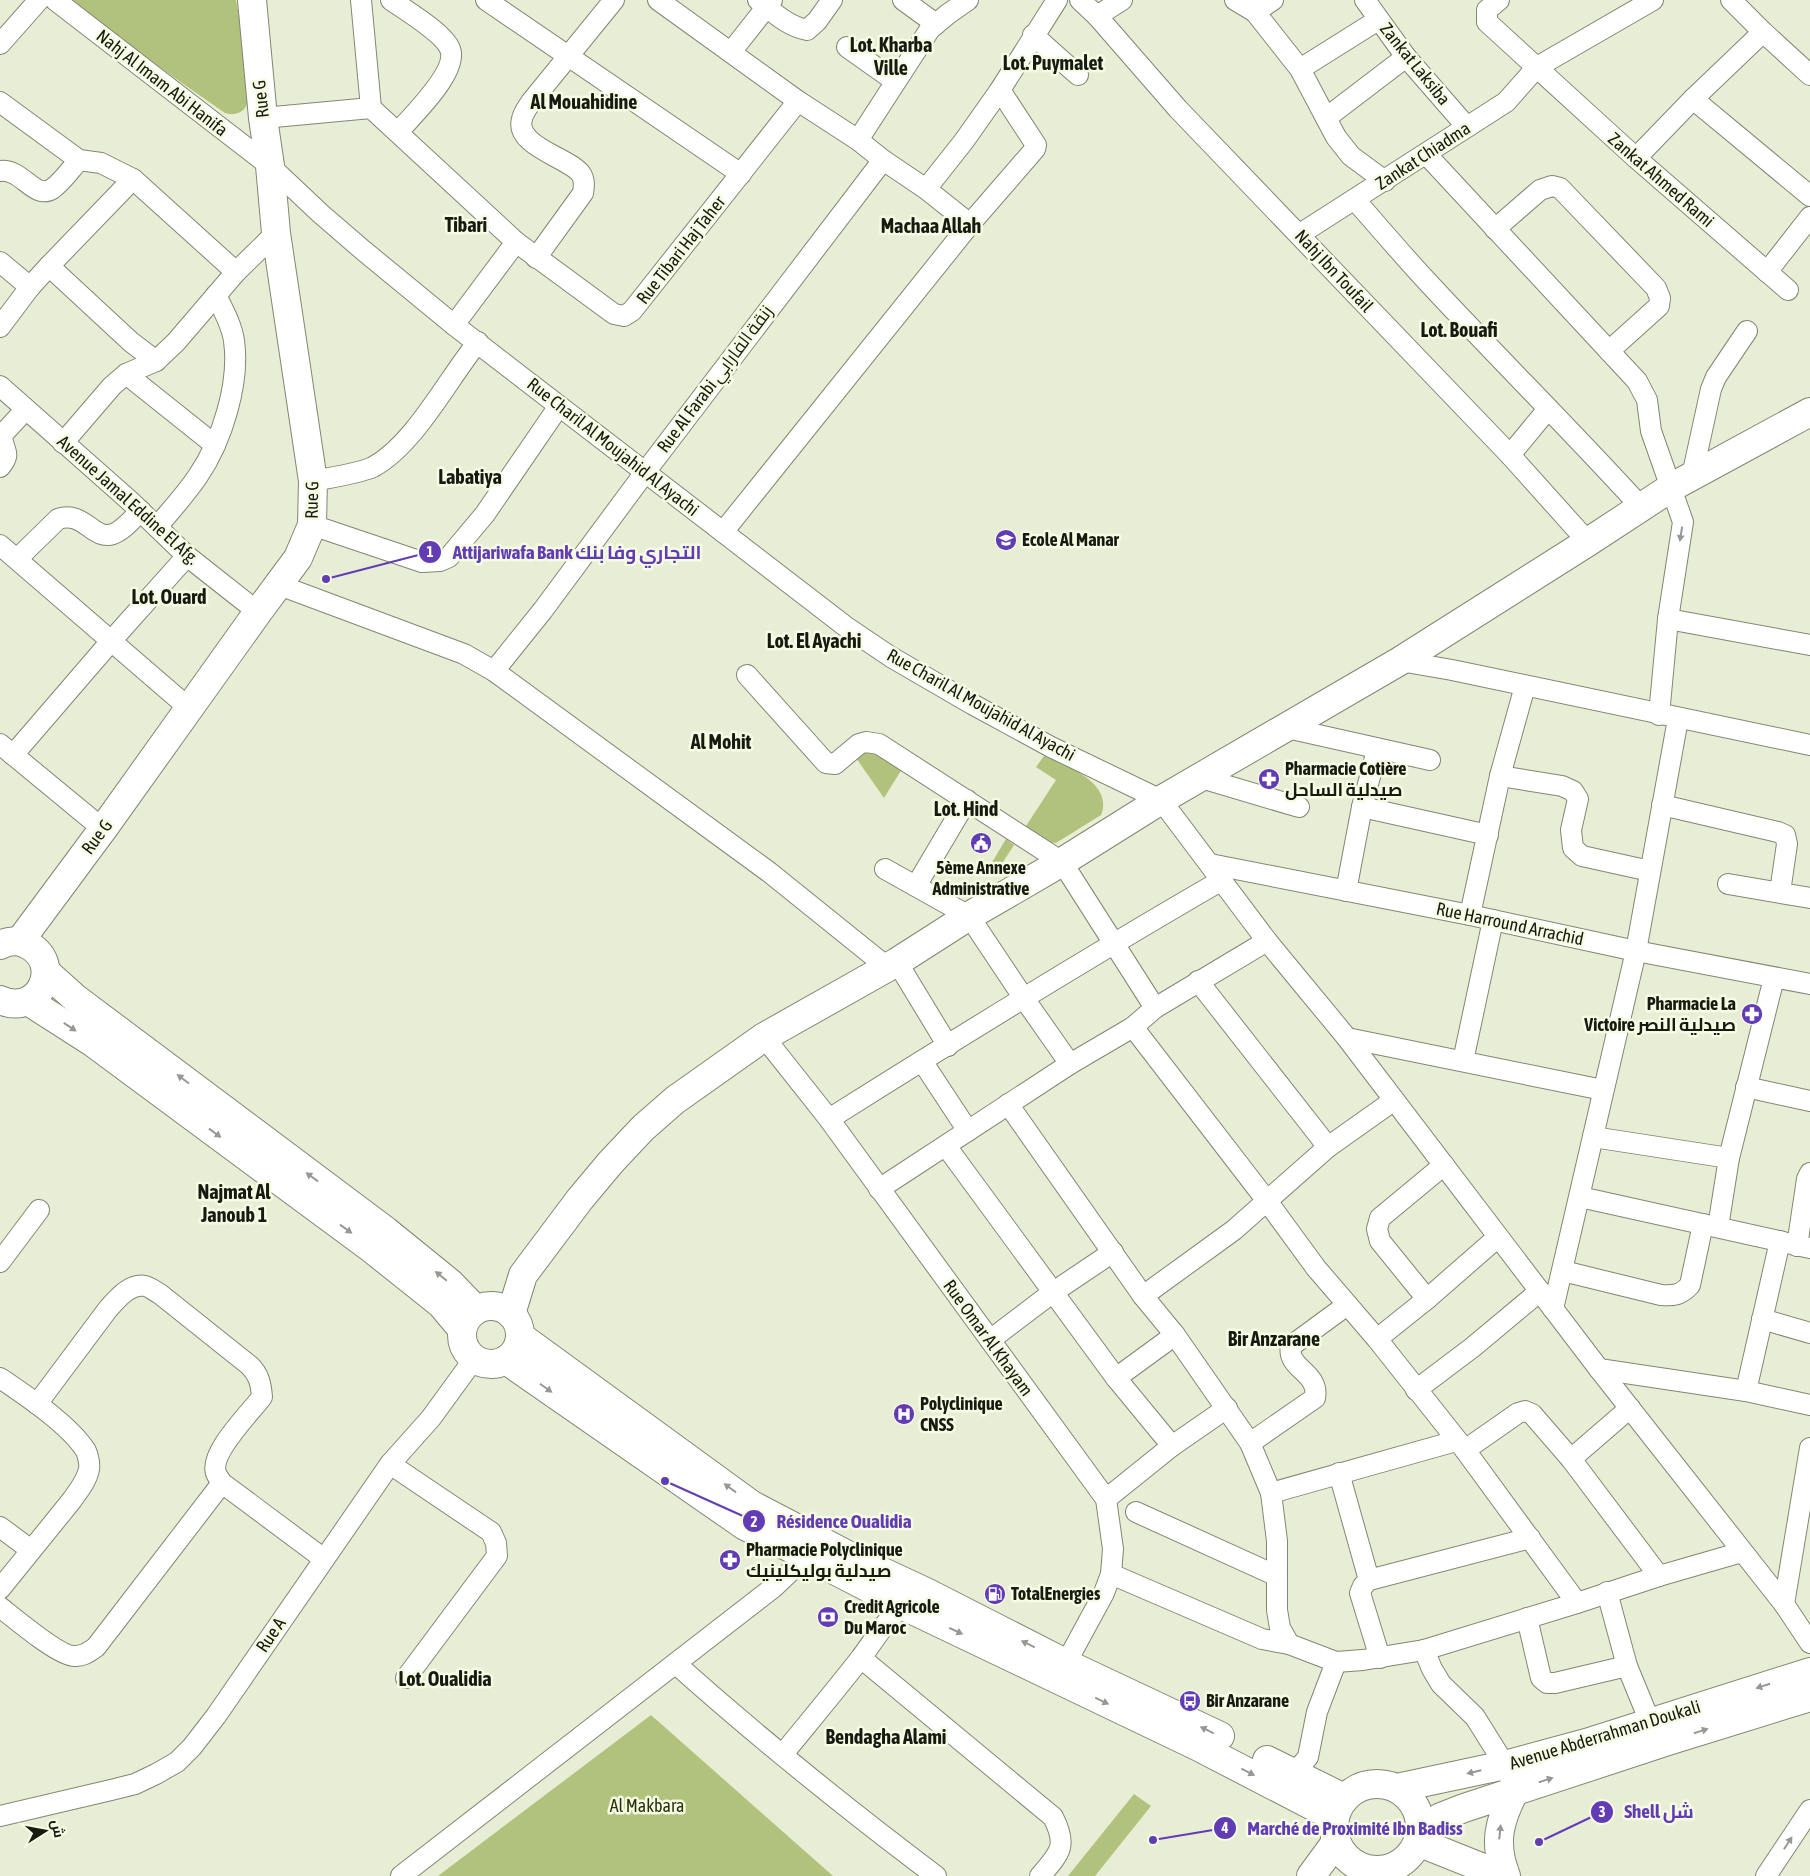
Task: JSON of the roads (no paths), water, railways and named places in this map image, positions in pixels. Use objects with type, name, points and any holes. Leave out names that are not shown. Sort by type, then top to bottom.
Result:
[{"type":"main road","name":"Rue G","points":[[6,942],[103,829],[298,558],[312,525],[313,481],[276,233],[252,0]]},
{"type":"main road","points":[[46,972],[75,998],[386,1231],[450,1283],[469,1320],[464,1346],[468,1353],[474,1359],[490,1364],[506,1360],[517,1348],[516,1325],[522,1275],[611,1162],[643,1128],[675,1100],[764,1037],[892,965],[969,916],[1062,862],[1161,800],[1400,661],[1682,481],[1810,412]]},
{"type":"main road","points":[[0,1000],[13,1004],[28,1001],[36,996],[41,989],[45,981],[46,972],[40,954],[33,947],[6,942]]},
{"type":"main road","points":[[28,1001],[92,1042],[372,1249],[441,1304],[469,1320]]},
{"type":"main road","points":[[469,1320],[492,1306],[501,1307],[516,1325],[752,1505],[812,1548],[902,1606],[1209,1730],[1294,1774],[1338,1819],[1342,1854],[1361,1872],[1383,1870],[1400,1864],[1414,1850],[1419,1836],[1417,1810],[1405,1794],[1397,1788],[1388,1785],[1369,1784],[1351,1791],[1338,1819],[1311,1876]]},
{"type":"main road","points":[[506,1360],[745,1526],[812,1548],[926,1592],[1062,1672],[1338,1819]]},
{"type":"main road","name":"Avenue Abderrahman Doukali","points":[[1397,1788],[1505,1766],[1586,1743],[1810,1672]]},
{"type":"main road","name":"Avenue Abderrahman Doukali","points":[[1419,1836],[1441,1817],[1515,1790],[1810,1697]]},
{"type":"main road","points":[[1504,1876],[1498,1848],[1499,1829],[1503,1814],[1515,1790]]},
{"type":"main road","points":[[1419,1836],[1504,1876]]},
{"type":"street","points":[[0,44],[39,0]]},
{"type":"street","name":"Nahj Al Imam Abi Hanifa","points":[[55,0],[270,166]]},
{"type":"street","points":[[263,118],[371,108],[361,0]]},
{"type":"street","points":[[391,0],[442,38],[450,49],[451,55],[447,74],[398,132]]},
{"type":"street","points":[[486,0],[741,174]]},
{"type":"street","points":[[536,258],[583,193],[585,184],[581,174],[529,141],[522,130],[521,119],[531,102],[614,0]]},
{"type":"street","points":[[658,0],[798,100],[858,140],[883,160],[926,189],[970,224]]},
{"type":"street","points":[[731,52],[766,2],[795,27],[807,30],[817,21],[832,0]]},
{"type":"street","points":[[903,0],[936,24]]},
{"type":"street","points":[[858,140],[918,46],[936,24],[968,0]]},
{"type":"street","points":[[926,189],[1000,90],[1033,35],[1057,0]]},
{"type":"street","name":"Nahj Ibn Toufail","points":[[1080,0],[1097,16],[1178,109],[1300,234],[1510,456],[1588,542]]},
{"type":"street","points":[[1097,16],[1122,0]]},
{"type":"street","points":[[1235,0],[1255,12],[1300,69],[1336,136],[1351,156],[1384,181]]},
{"type":"street","points":[[1255,12],[1273,0]]},
{"type":"street","name":"Zankat Laksiba","points":[[1365,0],[1406,57],[1467,127]]},
{"type":"street","name":"Zankat Ahmed Rami","points":[[1499,0],[1487,10],[1487,22],[1636,158],[1788,290]]},
{"type":"street","name":"Zankat Chiadma","points":[[1300,234],[1506,102],[1537,67],[1626,6],[1653,0]]},
{"type":"street","points":[[1731,0],[1810,75]]},
{"type":"street","points":[[1300,69],[1378,20]]},
{"type":"street","points":[[1636,158],[1764,32]]},
{"type":"street","points":[[1033,35],[1078,75]]},
{"type":"street","points":[[848,47],[895,82]]},
{"type":"street","points":[[1326,118],[1406,57]]},
{"type":"street","points":[[723,532],[970,224],[1035,149],[1036,145],[1000,90]]},
{"type":"street","points":[[1694,99],[1810,196]]},
{"type":"street","name":"Rue Tibari Haj Taher","points":[[371,108],[516,242],[614,314],[624,316],[632,311],[798,100]]},
{"type":"street","points":[[0,102],[79,160],[101,164],[133,179],[236,272]]},
{"type":"street","points":[[1426,154],[1637,381],[1646,400],[1651,431],[1682,481]]},
{"type":"street","points":[[0,171],[15,172],[35,190],[46,192],[53,188],[79,160]]},
{"type":"street","name":"Rue Al Farabi زنقة الفارابي","points":[[494,671],[543,610],[646,471],[883,160]]},
{"type":"street","name":"Rue Charil Al Moujahid Al Ayachi","points":[[270,166],[350,238],[454,325],[845,626],[891,657],[1051,747],[1161,800]]},
{"type":"street","points":[[0,327],[30,287],[133,179]]},
{"type":"street","points":[[1495,228],[1540,190],[1552,186],[1560,188],[1656,288],[1660,298],[1659,306],[1609,351]]},
{"type":"street","points":[[1355,200],[1422,276],[1577,437],[1641,507]]},
{"type":"street","points":[[1767,272],[1810,217]]},
{"type":"street","points":[[64,443],[112,386],[126,374],[156,361],[176,342],[236,272],[276,233]]},
{"type":"street","points":[[454,325],[516,242]]},
{"type":"street","points":[[0,262],[30,287]]},
{"type":"street","points":[[49,266],[131,342],[156,361]]},
{"type":"street","points":[[157,527],[198,476],[214,445],[229,405],[236,374],[234,340],[229,320],[216,295]]},
{"type":"street","points":[[1553,1309],[1636,951],[1662,805],[1668,717],[1668,619],[1683,522],[1682,481],[1716,377],[1747,331]]},
{"type":"street","points":[[313,481],[371,468],[392,455],[410,435],[478,342]]},
{"type":"street","points":[[126,374],[214,445]]},
{"type":"street","name":"Avenue Jamal Eddine El Afg.","points":[[0,386],[141,511],[187,556],[258,612]]},
{"type":"street","points":[[312,525],[422,562],[440,562],[449,557],[485,514],[559,406]]},
{"type":"street","points":[[0,467],[6,460],[7,452],[2,443],[2,435],[26,408]]},
{"type":"street","points":[[1510,456],[1548,409]]},
{"type":"street","points":[[17,559],[58,519],[67,516],[75,518],[98,532],[107,535],[115,534],[141,511]]},
{"type":"street","points":[[0,545],[190,709]]},
{"type":"street","points":[[103,829],[7,750],[112,640],[187,556]]},
{"type":"street","points":[[279,585],[464,654],[494,671],[769,872],[892,965],[948,1046]]},
{"type":"street","points":[[1668,619],[1810,645]]},
{"type":"street","points":[[1400,661],[1810,745]]},
{"type":"street","points":[[747,675],[826,763],[835,764],[859,744],[866,742],[879,744],[1062,862],[1155,1008]]},
{"type":"street","points":[[1470,915],[1500,776],[1525,686]]},
{"type":"street","points":[[1287,728],[1377,750],[1430,760]]},
{"type":"street","points":[[1346,891],[1362,807],[1377,750]]},
{"type":"street","points":[[1500,776],[1562,786],[1573,791],[1578,799],[1571,830],[1573,848],[1582,856],[1650,871]]},
{"type":"street","points":[[1201,778],[1300,807]]},
{"type":"street","points":[[916,886],[967,800]]},
{"type":"street","points":[[1161,800],[1267,940],[1347,1038],[1393,1101],[1599,1369],[1784,1604],[1810,1643]]},
{"type":"street","points":[[1662,805],[1785,835],[1787,844],[1780,892]]},
{"type":"street","points":[[1362,807],[1488,835]]},
{"type":"street","name":"Rue Harround Arrachid","points":[[1210,864],[1470,915],[1636,951],[1810,984]]},
{"type":"street","points":[[885,869],[969,916],[1023,998],[1070,1064]]},
{"type":"street","points":[[829,1119],[1023,998],[1222,880]]},
{"type":"street","points":[[1728,884],[1810,898]]},
{"type":"street","points":[[1463,1061],[1492,920]]},
{"type":"street","points":[[879,1189],[1070,1064],[1133,1027],[1155,1008],[1267,940]]},
{"type":"street","points":[[1563,1271],[1661,1295],[1673,1296],[1683,1292],[1690,1285],[1711,1225],[1774,978]]},
{"type":"street","points":[[1198,981],[1328,1147]]},
{"type":"street","points":[[1133,1027],[1316,1268],[1460,1446],[1577,1603]]},
{"type":"street","name":"Rue Omar Al Khayam","points":[[764,1037],[829,1119],[1106,1499],[1113,1549],[1111,1574],[1104,1593],[1062,1672]]},
{"type":"street","points":[[1347,1038],[1604,1090]]},
{"type":"street","points":[[922,1061],[968,1132]]},
{"type":"street","points":[[1746,1087],[1810,1101]]},
{"type":"street","points":[[1143,1296],[1234,1230],[1328,1147],[1393,1101]]},
{"type":"street","points":[[1008,1104],[1143,1296],[1175,1335],[1250,1443],[1270,1493],[1277,1541],[1277,1610],[1280,1628],[1288,1644]]},
{"type":"street","points":[[1593,1136],[1729,1158]]},
{"type":"street","points":[[946,1146],[1116,1378],[1172,1446]]},
{"type":"street","points":[[1427,1299],[1380,1241],[1377,1229],[1380,1218],[1444,1165]]},
{"type":"street","points":[[1746,1391],[1762,1319],[1796,1245],[1807,1179],[1810,1173]]},
{"type":"street","points":[[1580,1197],[1796,1245]]},
{"type":"street","points":[[0,1262],[39,1210]]},
{"type":"street","points":[[1376,1340],[1427,1299],[1498,1237]]},
{"type":"street","points":[[990,1340],[1052,1293],[1113,1252]]},
{"type":"street","points":[[37,1404],[108,1309],[121,1296],[135,1287],[146,1286],[160,1294],[257,1372],[262,1386],[262,1397],[221,1449],[216,1460],[215,1472],[222,1483],[324,1559]]},
{"type":"street","points":[[1416,1390],[1473,1347],[1540,1291]]},
{"type":"street","points":[[1250,1443],[1315,1398],[1315,1383],[1292,1360],[1290,1352],[1292,1346],[1347,1305]]},
{"type":"street","points":[[1762,1319],[1810,1333]]},
{"type":"street","points":[[1116,1378],[1175,1335]]},
{"type":"street","name":"Rue A","points":[[0,1816],[135,1784],[176,1762],[192,1746],[216,1716],[390,1464],[431,1418],[474,1359]]},
{"type":"street","points":[[1599,1369],[1746,1391],[1810,1405]]},
{"type":"street","points":[[0,1378],[37,1404],[74,1437],[87,1452],[89,1469],[83,1484],[72,1500],[0,1589]]},
{"type":"street","points":[[1106,1499],[1172,1446],[1226,1408]]},
{"type":"street","points":[[1571,1459],[1630,1408]]},
{"type":"street","points":[[1270,1493],[1339,1474],[1460,1446],[1524,1411],[1532,1414],[1571,1459],[1659,1576]]},
{"type":"street","points":[[1784,1604],[1810,1448]]},
{"type":"street","points":[[390,1464],[491,1532],[496,1543],[497,1556],[406,1678]]},
{"type":"street","points":[[1339,1474],[1369,1580]]},
{"type":"street","points":[[0,1607],[60,1652],[74,1657],[87,1654],[96,1647],[222,1483]]},
{"type":"street","points":[[1136,1512],[1277,1576]]},
{"type":"street","points":[[0,1528],[30,1550]]},
{"type":"street","points":[[1380,1658],[1360,1593],[1363,1586],[1369,1580],[1530,1538]]},
{"type":"street","points":[[401,1876],[774,1587],[812,1548]]},
{"type":"street","points":[[1111,1574],[1262,1639],[1288,1644],[1336,1662],[1380,1658],[1424,1650],[1607,1592],[1742,1552]]},
{"type":"street","points":[[783,1754],[861,1658],[890,1617],[902,1606],[926,1592]]},
{"type":"street","points":[[1607,1592],[1627,1666],[1650,1722]]},
{"type":"street","points":[[1528,1618],[1541,1678],[1547,1683],[1556,1683],[1627,1666]]},
{"type":"street","points":[[1424,1650],[1441,1684],[1475,1717],[1505,1766],[1515,1790]]},
{"type":"street","points":[[861,1658],[1053,1817],[1061,1832],[1062,1844],[1055,1859],[1040,1876]]},
{"type":"street","points":[[1294,1774],[1308,1757],[1317,1712],[1336,1662]]},
{"type":"street","points":[[676,1664],[734,1715],[893,1844],[936,1876]]},
{"type":"street","points":[[1766,1876],[1810,1810]]},
{"type":"place","name":"Ecole Al Manar","points":[[1006,540]]},
{"type":"place","name":"Attijariwafa Bank التجاري وفا بنك","points":[[326,579]]},
{"type":"place","name":"Pharmacie Cotière صيدلية الساحل","points":[[1269,779]]},
{"type":"place","name":"5ème Annexe Administrative","points":[[981,843]]},
{"type":"place","name":"Pharmacie La Victoire صيدلية النصر","points":[[1752,1014]]},
{"type":"place","name":"Polyclinique CNSS","points":[[904,1414]]},
{"type":"place","name":"Résidence Oualidia","points":[[665,1481]]},
{"type":"place","name":"Pharmacie Polyclinique صيدلية بوليكلينيك","points":[[730,1560]]},
{"type":"place","name":"TotalEnergies","points":[[995,1594]]},
{"type":"place","name":"Credit Agricole Du Maroc","points":[[828,1617]]},
{"type":"place","name":"Bir Anzarane","points":[[1190,1701]]},
{"type":"place","name":"Marché de Proximité Ibn Badiss","points":[[1153,1840]]},
{"type":"place","name":"Shell شل","points":[[1539,1842]]},
{"type":"district","name":"Lot. Kharba Ville","points":[[891,56]]},
{"type":"district","name":"Lot. Puymalet","points":[[1053,63]]},
{"type":"district","name":"Al Mouahidine","points":[[584,102]]},
{"type":"district","name":"Tibari","points":[[466,225]]},
{"type":"district","name":"Machaa Allah","points":[[931,226]]},
{"type":"district","name":"Lot. Bouafi","points":[[1459,330]]},
{"type":"district","name":"Labatiya","points":[[470,477]]},
{"type":"district","name":"Lot. Ouard","points":[[169,597]]},
{"type":"district","name":"Lot. El Ayachi","points":[[814,641]]},
{"type":"district","name":"Al Mohit","points":[[721,742]]},
{"type":"district","name":"Lot. Hind","points":[[966,809]]},
{"type":"district","name":"Najmat Al Janoub 1","points":[[234,1204]]},
{"type":"district","name":"Bir Anzarane","points":[[1274,1339]]},
{"type":"district","name":"Lot. Oualidia","points":[[445,1679]]},
{"type":"district","name":"Bendagha Alami","points":[[886,1737]]},
{"type":"park label","name":"Al Makbara","points":[[647,1806]]}]
